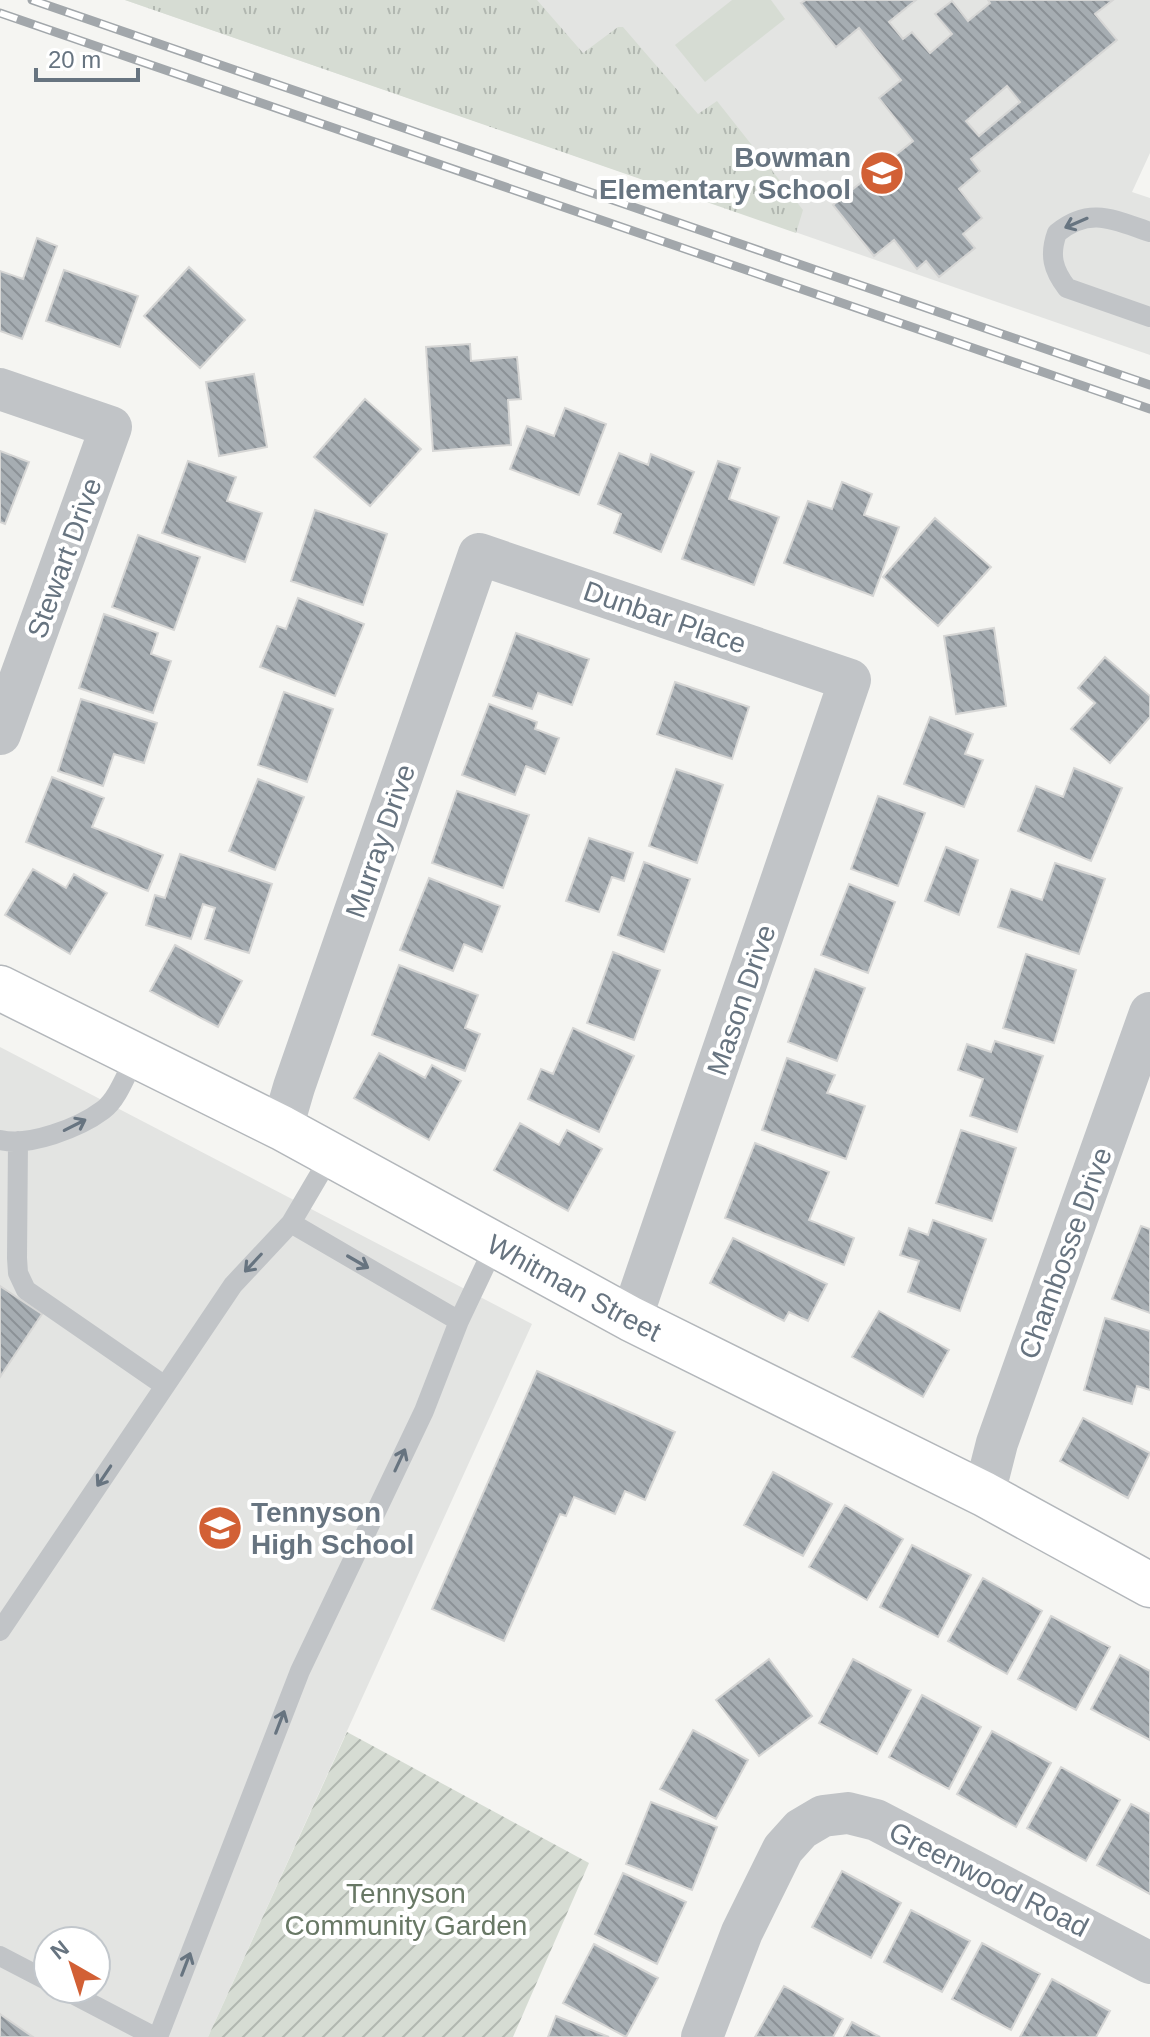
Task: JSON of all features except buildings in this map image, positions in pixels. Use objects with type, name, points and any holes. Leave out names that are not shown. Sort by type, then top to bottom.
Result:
[{"type":"street","name":"Stewart Drive","points":[[0,389],[111,427],[0,734]]},
{"type":"street","name":"Dunbar Place","points":[[479,554],[850,680]]},
{"type":"street","name":"Murray Drive","points":[[282,1128],[479,554]]},
{"type":"street","name":"Mason Drive","points":[[631,1319],[850,680]]},
{"type":"street","name":"Whitman Street","points":[[0,988],[282,1128],[631,1319],[984,1494],[1150,1585]]},
{"type":"street","name":"Chambosse Drive","points":[[984,1494],[997,1443],[1150,1013]]},
{"type":"street","name":"Greenwood Road","points":[[702,2037],[742,1932],[783,1849],[801,1829],[823,1816],[848,1813],[876,1820],[1150,1963]]},
{"type":"lane","points":[[1150,232],[1108,218],[1095,216],[1082,219],[1068,224],[1057,233],[1052,258],[1058,277],[1067,288],[1150,317]]},
{"type":"lane","points":[[136,1056],[104,1109],[53,1136],[9,1140],[18,1273],[26,1290],[165,1386]]},
{"type":"lane","points":[[0,1631],[233,1285],[291,1223],[331,1155]]},
{"type":"lane","points":[[291,1223],[459,1321]]},
{"type":"lane","points":[[94,2005],[156,2037],[300,1671],[424,1411],[459,1321],[495,1245]]},
{"type":"lane","points":[[0,1956],[32,1973]]},
{"type":"shaded area","name":"Bowman Elementary School","points":[[125,0],[1150,0],[1150,153],[1132,192],[1150,198],[1150,355]]},
{"type":"shaded area","name":"Tennyson High School","points":[[0,1047],[532,1324],[208,2037],[0,2037]]},
{"type":"green space","points":[[125,0],[537,0],[583,53],[618,27],[623,27],[698,114],[717,101],[803,210],[796,233]]},
{"type":"green space","points":[[732,0],[771,0],[785,19],[705,82],[675,45]]},
{"type":"green space","name":"Tennyson Community Garden","points":[[347,1732],[589,1863],[513,2037],[208,2037]]},
{"type":"railway","points":[[32,0],[1150,385]]},
{"type":"railway","points":[[0,13],[1150,409]]},
{"type":"place","name":"Bowman Elementary School","points":[[882,173]]},
{"type":"place","name":"Tennyson High School","points":[[220,1528]]}]
